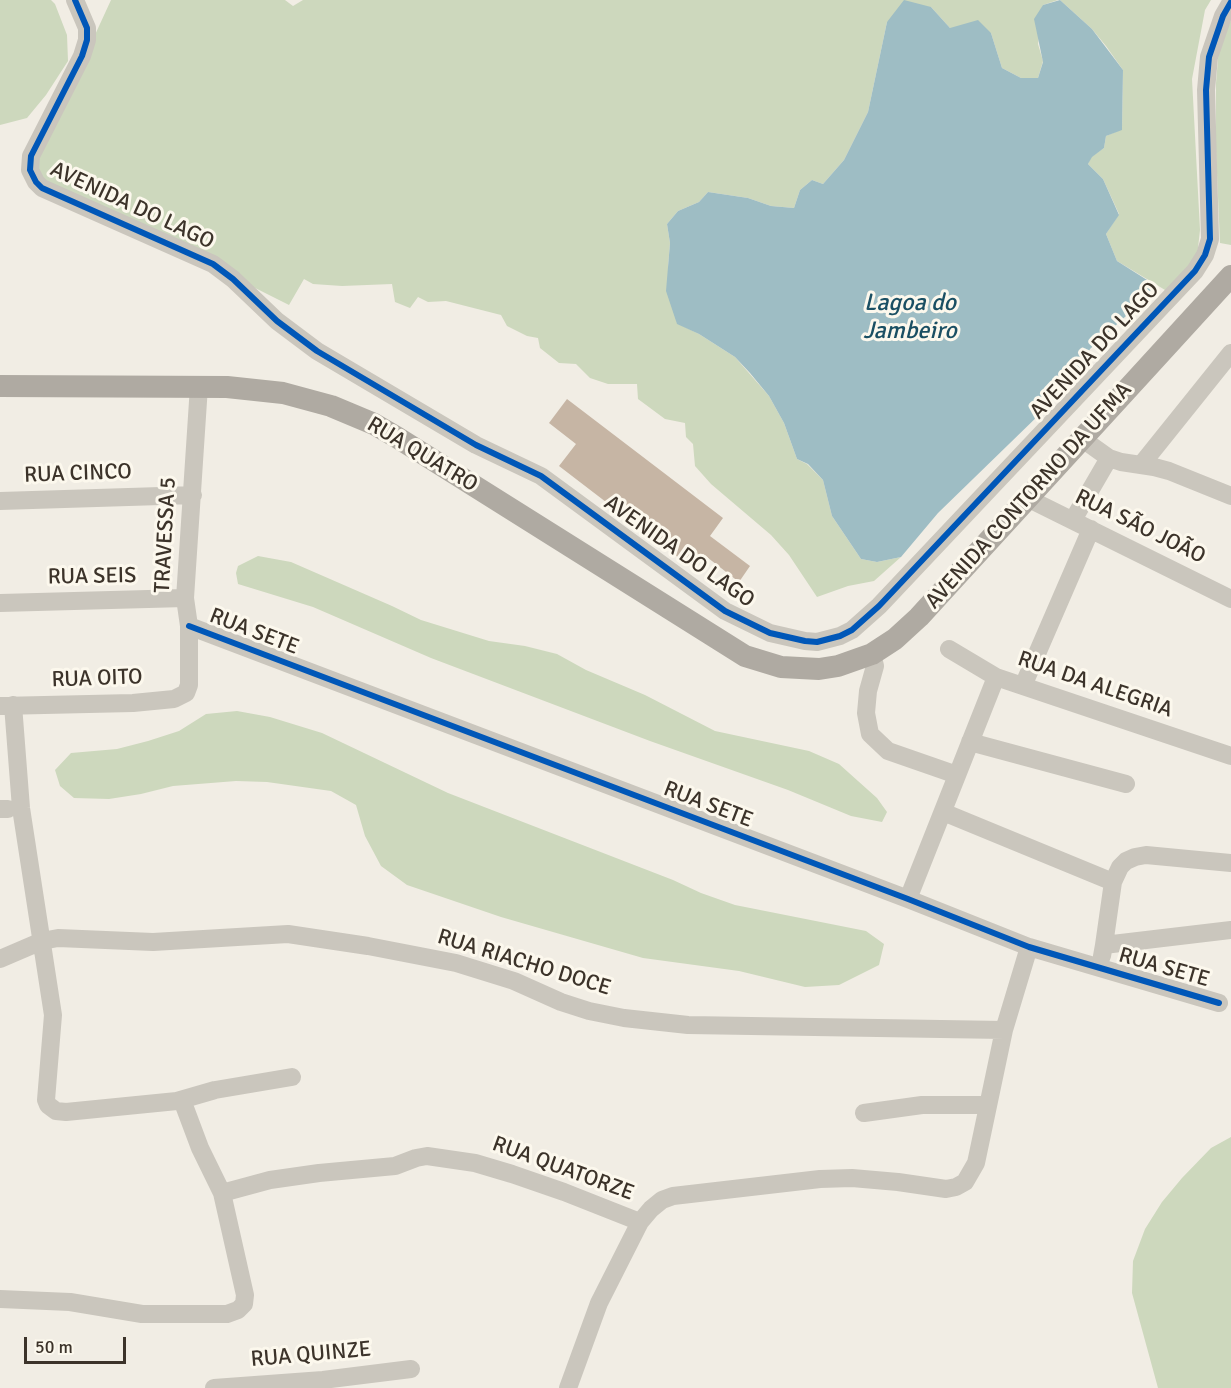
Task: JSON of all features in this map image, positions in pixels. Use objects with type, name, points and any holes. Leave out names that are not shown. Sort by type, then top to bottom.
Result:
[{"type":"main road","name":"AVENIDA CONTORNO DA UFMA","points":[[799,669],[837,666],[872,654],[895,639],[919,617],[1231,276]]},
{"type":"main road","name":"RUA QUATRO","points":[[0,386],[226,387],[283,393],[331,406],[363,419],[398,438],[730,647],[760,662],[799,669]]},
{"type":"street","name":"AVENIDA DO LAGO","points":[[75,0],[83,14],[87,28],[87,40],[82,56],[31,156],[30,170],[42,188],[213,264],[233,279],[278,321],[317,351],[476,445],[541,476],[725,611],[770,633],[817,642],[852,630],[879,606],[1195,271],[1205,255],[1210,239],[1206,90],[1209,57],[1223,16],[1231,2]]},
{"type":"street","points":[[1141,465],[1231,353]]},
{"type":"street","name":"TRAVESSA 5","points":[[189,685],[189,626],[185,598],[198,386]]},
{"type":"street","points":[[1082,438],[1109,458],[1169,471],[1231,496]]},
{"type":"street","points":[[1073,520],[1109,458]]},
{"type":"street","name":"RUA CINCO","points":[[0,501],[192,495]]},
{"type":"street","name":"RUA SÃO JOÃO","points":[[1027,498],[1231,599]]},
{"type":"street","points":[[1023,686],[1091,529]]},
{"type":"street","name":"RUA SEIS","points":[[0,603],[185,598]]},
{"type":"street","name":"RUA SETE","points":[[189,626],[908,899],[1029,948],[1219,1003]]},
{"type":"street","name":"RUA DA ALEGRIA","points":[[949,649],[996,677],[1231,756]]},
{"type":"street","points":[[872,654],[875,666],[868,691],[866,713],[870,734],[888,751],[957,776]]},
{"type":"street","points":[[908,899],[996,677]]},
{"type":"street","name":"RUA OITO","points":[[7,706],[133,703],[174,699],[186,693],[189,685]]},
{"type":"street","points":[[7,706],[53,1015],[46,1100],[51,1109],[66,1112],[182,1100],[215,1090],[292,1077]]},
{"type":"street","points":[[970,742],[1126,783]]},
{"type":"street","points":[[943,812],[1117,874]]},
{"type":"street","points":[[1100,968],[1117,874],[1135,857],[1146,855],[1231,863]]},
{"type":"street","points":[[1104,945],[1231,930]]},
{"type":"street","name":"RUA RIACHO DOCE","points":[[0,959],[42,941],[58,938],[153,942],[288,934],[456,963],[514,981],[570,1005],[624,1018],[688,1025],[1004,1030]]},
{"type":"street","points":[[864,1113],[922,1105],[988,1105],[1004,1030],[1029,948]]},
{"type":"street","points":[[0,1299],[70,1302],[142,1314],[185,1316],[232,1313],[244,1304],[245,1295],[222,1193],[200,1148],[182,1100]]},
{"type":"street","name":"RUA QUATORZE","points":[[222,1193],[270,1180],[395,1166],[427,1156],[475,1163],[512,1174],[640,1222],[662,1200],[673,1196],[820,1179],[852,1178],[946,1189],[965,1182],[976,1163],[988,1105]]},
{"type":"street","points":[[568,1388],[599,1303],[640,1222]]},
{"type":"street","name":"RUA QUINZE","points":[[214,1388],[323,1380],[411,1369]]},
{"type":"green space","points":[[0,0],[51,0],[55,4],[67,35],[68,61],[46,95],[27,118],[0,125]]},
{"type":"green space","points":[[111,0],[285,0],[293,6],[303,0],[1058,0],[1043,5],[1038,44],[1043,61],[1038,78],[1021,78],[1002,68],[991,33],[950,28],[931,7],[887,22],[868,112],[844,160],[823,184],[812,180],[800,190],[794,208],[771,206],[748,198],[708,192],[699,202],[678,211],[667,224],[670,243],[668,267],[677,323],[735,357],[769,396],[784,423],[797,459],[807,464],[823,480],[832,516],[861,559],[877,562],[901,557],[874,581],[848,586],[817,597],[789,555],[771,535],[711,484],[695,466],[693,444],[686,437],[685,423],[665,419],[638,399],[637,384],[608,384],[590,378],[576,364],[559,363],[540,348],[538,338],[527,336],[507,326],[501,315],[446,301],[428,302],[418,297],[410,308],[395,302],[392,284],[342,286],[313,284],[304,279],[289,305],[46,183],[38,176],[37,161]]},
{"type":"green space","points":[[1060,0],[1211,0],[1205,10],[1192,79],[1200,230],[1197,257],[1170,293],[1117,261],[1106,234],[1119,214],[1103,179],[1088,164],[1091,157],[1104,148],[1106,136],[1122,129],[1123,70],[1092,29]]},
{"type":"green space","points":[[1231,20],[1231,245],[1220,243],[1216,83],[1219,47]]},
{"type":"green space","points":[[258,556],[291,562],[421,620],[489,641],[525,646],[557,654],[715,731],[809,751],[839,764],[877,798],[887,812],[882,822],[851,816],[788,790],[650,741],[431,658],[313,607],[238,584],[236,573],[238,566]]},
{"type":"green space","points":[[237,711],[270,717],[322,733],[448,793],[735,905],[866,931],[884,944],[879,965],[839,985],[805,987],[739,971],[643,958],[501,917],[407,885],[381,866],[365,836],[356,805],[331,791],[267,782],[236,781],[173,786],[109,799],[74,798],[60,786],[55,770],[71,753],[117,749],[179,731],[206,714]]},
{"type":"green space","points":[[1231,1137],[1231,1388],[1158,1388],[1132,1293],[1133,1261],[1145,1229],[1162,1202],[1211,1148]]},
{"type":"water","name":"Lagoa do Jambeiro","points":[[904,0],[931,7],[950,28],[978,20],[991,33],[1002,68],[1021,78],[1038,78],[1043,62],[1034,19],[1043,5],[1060,0],[1092,29],[1123,70],[1122,130],[1106,136],[1104,148],[1092,157],[1088,164],[1103,179],[1119,215],[1106,234],[1117,261],[1155,285],[1138,305],[1090,349],[1079,376],[938,513],[901,557],[877,562],[861,559],[832,516],[823,480],[808,464],[797,459],[784,423],[769,396],[750,373],[735,357],[699,334],[677,324],[666,291],[670,243],[667,224],[678,211],[699,202],[708,192],[748,198],[771,206],[794,208],[800,190],[812,180],[823,184],[844,160],[868,112],[887,22]]},
{"type":"building","points":[[567,399],[723,518],[710,536],[750,566],[739,582],[703,554],[692,568],[559,466],[576,444],[549,423]]},
{"type":"cycle path","points":[[75,0],[87,28],[87,40],[82,56],[31,156],[30,170],[42,188],[213,264],[233,279],[277,321],[317,351],[476,445],[541,476],[725,611],[770,633],[817,642],[852,630],[879,606],[1195,271],[1205,255],[1210,239],[1206,90],[1209,57],[1223,16],[1231,2]]},
{"type":"cycle path","points":[[189,626],[1029,947],[1219,1003]]}]
